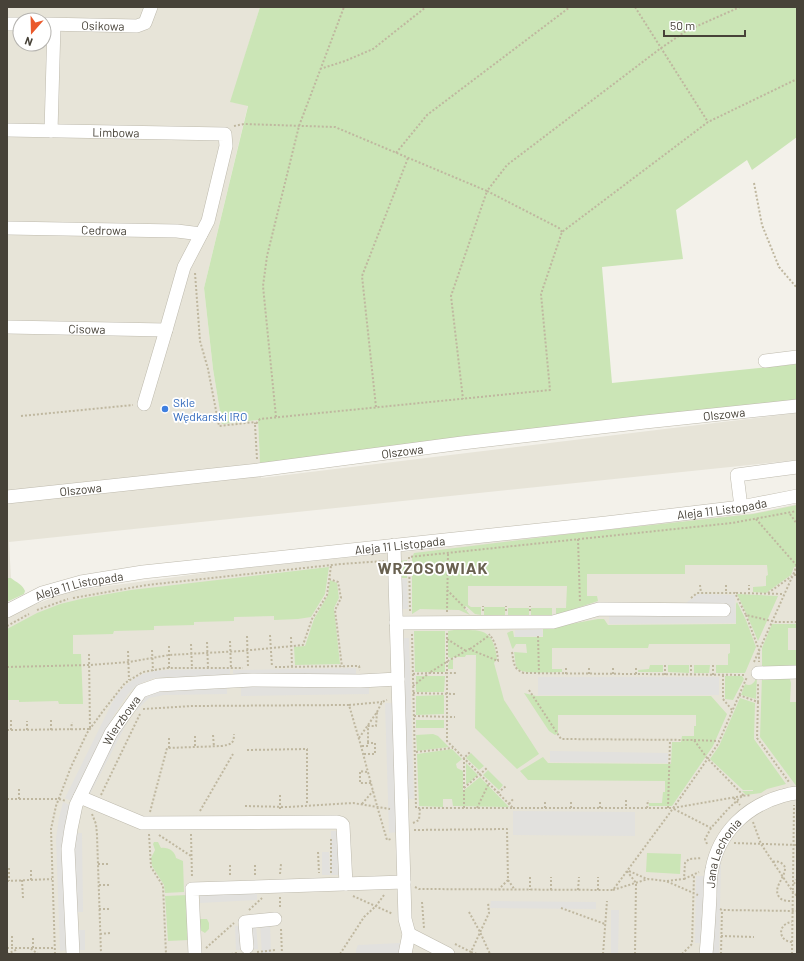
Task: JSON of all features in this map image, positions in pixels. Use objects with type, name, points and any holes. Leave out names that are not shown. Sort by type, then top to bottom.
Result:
[{"type":"street","name":"Osikowa","points":[[52,24],[137,26],[145,23],[151,7]]},
{"type":"street","points":[[50,52],[51,131]]},
{"type":"street","name":"Limbowa","points":[[7,130],[225,134]]},
{"type":"street","points":[[144,404],[184,267],[208,221],[226,146],[225,134]]},
{"type":"street","name":"Cedrowa","points":[[7,228],[177,231],[201,234]]},
{"type":"street","name":"Cisowa","points":[[7,326],[166,330]]},
{"type":"street","points":[[765,361],[797,357]]},
{"type":"street","name":"Olszowa","points":[[7,497],[258,470],[462,443],[797,406]]},
{"type":"street","points":[[741,507],[737,475],[797,467]]},
{"type":"street","name":"Aleja 11 Listopada","points":[[7,611],[42,593],[81,582],[142,572],[741,507],[797,496]]},
{"type":"street","points":[[394,545],[402,809],[406,834],[409,884],[405,919],[409,934],[405,954]]},
{"type":"street","points":[[396,623],[553,622],[599,609],[724,610]]},
{"type":"street","points":[[756,668],[794,675]]},
{"type":"street","name":"Wierzbowa","points":[[73,954],[68,849],[78,800],[111,733],[141,691],[158,685],[252,680],[360,681],[398,679]]},
{"type":"street","name":"Jana Lechonia","points":[[706,954],[711,870],[716,852],[725,836],[747,813],[773,799],[794,793]]},
{"type":"street","points":[[78,800],[92,809],[146,824],[280,822],[341,823],[343,825],[347,884]]},
{"type":"street","points":[[195,954],[192,889],[390,882],[409,884]]},
{"type":"street","points":[[247,947],[245,922],[279,919]]},
{"type":"street","points":[[409,934],[450,948]]},
{"type":"path","points":[[276,417],[263,286],[267,256],[299,126],[344,7]]},
{"type":"path","points":[[320,69],[345,61],[373,49],[426,7]]},
{"type":"path","points":[[396,153],[427,115],[570,7]]},
{"type":"path","points":[[635,7],[708,122]]},
{"type":"path","points":[[463,399],[451,296],[487,191],[507,165],[661,48],[686,32],[740,7]]},
{"type":"path","points":[[258,470],[255,425],[260,419],[550,390],[541,294],[562,232],[708,122],[797,79]]},
{"type":"path","points":[[225,134],[231,126],[244,124],[335,127],[487,191],[559,228],[562,232]]},
{"type":"path","points":[[376,408],[362,276],[408,158]]},
{"type":"path","points":[[754,183],[762,225],[776,260],[779,267],[797,288]]},
{"type":"path","points":[[195,272],[200,341],[208,369],[219,426],[255,422],[255,425]]},
{"type":"path","points":[[21,416],[144,404]]},
{"type":"path","points":[[694,740],[707,758],[743,796],[673,808],[416,808],[416,752],[409,558],[732,523],[797,511]]},
{"type":"path","points":[[789,513],[797,524]]},
{"type":"path","points":[[756,519],[797,565],[772,621],[756,668]]},
{"type":"path","points":[[578,539],[580,608]]},
{"type":"path","points":[[447,612],[448,553]]},
{"type":"path","points":[[7,626],[38,610],[70,598],[103,592],[147,585],[331,565],[395,560]]},
{"type":"path","points":[[7,666],[90,665],[128,662],[169,655],[231,652],[303,645],[312,619],[327,595],[331,565]]},
{"type":"path","points":[[767,594],[797,573]]},
{"type":"path","points":[[329,579],[338,582],[341,598],[335,610],[342,667]]},
{"type":"path","points":[[700,585],[701,593]]},
{"type":"path","points":[[726,585],[726,593]]},
{"type":"path","points":[[749,585],[749,594]]},
{"type":"path","points":[[447,590],[468,611]]},
{"type":"path","points":[[689,599],[698,593],[784,594]]},
{"type":"path","points":[[735,593],[746,615],[776,622],[797,622]]},
{"type":"path","points":[[447,632],[447,741],[513,808]]},
{"type":"path","points":[[413,686],[429,673],[466,651],[489,634],[494,639],[497,648],[498,661],[469,649]]},
{"type":"path","points":[[270,635],[272,667],[359,666],[360,681]]},
{"type":"path","points":[[55,954],[51,829],[56,806],[90,729],[125,683],[143,672],[169,668],[248,668],[247,636]]},
{"type":"path","points":[[538,636],[539,674]]},
{"type":"path","points":[[291,637],[292,667]]},
{"type":"path","points":[[447,639],[466,651]]},
{"type":"path","points":[[230,641],[231,668]]},
{"type":"path","points":[[207,642],[208,668]]},
{"type":"path","points":[[191,644],[192,668]]},
{"type":"path","points":[[169,645],[169,668]]},
{"type":"path","points":[[152,650],[153,670]]},
{"type":"path","points":[[128,651],[129,680]]},
{"type":"path","points":[[512,652],[516,669],[519,672],[524,673],[748,675],[719,741],[673,808],[613,890]]},
{"type":"path","points":[[89,654],[90,729]]},
{"type":"path","points":[[665,664],[665,674]]},
{"type":"path","points":[[691,664],[691,674]]},
{"type":"path","points":[[713,664],[713,675]]},
{"type":"path","points":[[566,668],[566,674]]},
{"type":"path","points":[[589,668],[589,674]]},
{"type":"path","points":[[613,668],[613,674]]},
{"type":"path","points":[[636,668],[636,674]]},
{"type":"path","points":[[413,674],[456,673]]},
{"type":"path","points":[[723,675],[723,698],[732,710]]},
{"type":"path","points":[[529,690],[561,740],[719,741]]},
{"type":"path","points":[[414,693],[455,694]]},
{"type":"path","points":[[100,954],[96,824],[92,809],[143,709],[191,706],[349,705],[382,702]]},
{"type":"path","points":[[758,702],[757,738],[794,793],[792,954]]},
{"type":"path","points":[[349,705],[387,840],[406,834],[507,829],[508,880],[515,890]]},
{"type":"path","points":[[359,738],[376,712],[376,726],[368,726]]},
{"type":"path","points":[[414,716],[455,717]]},
{"type":"path","points":[[11,719],[11,730]]},
{"type":"path","points":[[50,730],[51,720]]},
{"type":"path","points":[[27,721],[27,730]]},
{"type":"path","points":[[72,722],[72,730]]},
{"type":"path","points":[[361,746],[368,746],[368,726]]},
{"type":"path","points":[[7,730],[90,729]]},
{"type":"path","points":[[166,954],[163,886],[151,867],[146,824],[167,748],[214,747],[229,745],[233,742],[234,734]]},
{"type":"path","points":[[214,735],[214,747]]},
{"type":"path","points":[[195,736],[196,747]]},
{"type":"path","points":[[169,738],[170,748]]},
{"type":"path","points":[[668,808],[670,740]]},
{"type":"path","points":[[364,754],[375,754],[375,743],[368,743]]},
{"type":"path","points":[[416,752],[453,748]]},
{"type":"path","points":[[247,750],[307,749],[307,805]]},
{"type":"path","points":[[464,808],[464,758],[471,751]]},
{"type":"path","points":[[192,883],[192,823],[233,754]]},
{"type":"path","points":[[464,788],[487,768]]},
{"type":"path","points":[[368,772],[360,771],[360,783],[371,783]]},
{"type":"path","points":[[477,808],[489,783]]},
{"type":"path","points":[[498,794],[506,786]]},
{"type":"path","points":[[19,787],[19,799]]},
{"type":"path","points":[[362,804],[373,791]]},
{"type":"path","points":[[280,795],[280,822]]},
{"type":"path","points":[[509,804],[514,798]]},
{"type":"path","points":[[734,798],[752,818],[761,844],[797,896]]},
{"type":"path","points":[[7,799],[78,800]]},
{"type":"path","points":[[545,800],[545,808]]},
{"type":"path","points":[[571,800],[571,808]]},
{"type":"path","points":[[600,800],[600,808]]},
{"type":"path","points":[[626,800],[626,808]]},
{"type":"path","points":[[647,808],[648,800]]},
{"type":"path","points":[[245,806],[280,807],[353,803],[388,809],[402,809]]},
{"type":"path","points":[[409,824],[419,820],[420,808]]},
{"type":"path","points":[[673,808],[711,828]]},
{"type":"path","points":[[146,824],[191,856]]},
{"type":"path","points":[[331,839],[331,878],[338,878],[340,876],[347,884],[376,906],[424,928],[422,902]]},
{"type":"path","points":[[728,843],[797,845]]},
{"type":"path","points":[[318,852],[319,878]]},
{"type":"path","points":[[684,879],[685,863],[689,859],[705,858]]},
{"type":"path","points":[[773,862],[779,862],[784,866],[785,871],[779,883],[777,891],[778,896],[786,901],[793,901]]},
{"type":"path","points":[[98,864],[108,864]]},
{"type":"path","points":[[255,864],[255,881]]},
{"type":"path","points":[[280,864],[280,880]]},
{"type":"path","points":[[230,865],[230,881]]},
{"type":"path","points":[[9,868],[8,881],[52,879]]},
{"type":"path","points":[[31,870],[31,880]]},
{"type":"path","points":[[627,871],[648,879],[666,881],[684,879],[694,875],[692,944],[682,954]]},
{"type":"path","points":[[627,871],[636,883],[635,954]]},
{"type":"path","points":[[530,877],[530,890]]},
{"type":"path","points":[[551,877],[551,890]]},
{"type":"path","points":[[578,877],[578,890]]},
{"type":"path","points":[[598,877],[598,890]]},
{"type":"path","points":[[409,884],[419,889],[613,890],[648,879]]},
{"type":"path","points":[[793,886],[797,879]]},
{"type":"path","points":[[22,880],[23,898]]},
{"type":"path","points":[[498,890],[508,880]]},
{"type":"path","points":[[666,881],[694,893],[722,910],[797,911]]},
{"type":"path","points":[[340,954],[364,917],[376,906],[387,890],[390,890],[390,882]]},
{"type":"path","points":[[99,885],[109,885]]},
{"type":"path","points":[[282,954],[279,919],[280,898],[286,893]]},
{"type":"path","points":[[471,952],[489,913],[488,902]]},
{"type":"path","points":[[603,954],[607,902]]},
{"type":"path","points":[[99,908],[110,909]]},
{"type":"path","points":[[561,908],[605,924]]},
{"type":"path","points":[[721,954],[722,910]]},
{"type":"path","points":[[469,912],[490,954]]},
{"type":"path","points":[[792,922],[784,925],[781,931],[784,939],[792,942]]},
{"type":"path","points":[[100,934],[110,933]]},
{"type":"path","points":[[12,936],[12,948]]},
{"type":"path","points":[[721,936],[754,937]]},
{"type":"path","points":[[32,948],[33,938]]},
{"type":"path","points":[[7,948],[55,948]]},
{"type":"path","points":[[7,954],[19,948]]},
{"type":"path","points":[[32,948],[38,954]]},
{"type":"path","points":[[450,948],[477,954]]},
{"type":"shaded area","points":[[7,7],[260,7],[231,102],[248,105],[204,288],[213,369],[222,423],[258,420],[261,478],[797,413],[797,460],[9,542],[11,578],[7,578]]},
{"type":"shaded area","points":[[797,504],[797,954],[7,954],[7,619],[23,609],[71,591],[227,570],[755,513]]},
{"type":"shaded area","points":[[401,579],[407,579],[408,609],[402,609]]},
{"type":"shaded area","points":[[698,594],[735,595],[736,623],[609,624],[609,604],[683,605]]},
{"type":"shaded area","points":[[542,629],[543,636],[515,637],[515,630]]},
{"type":"shaded area","points":[[402,638],[409,638],[414,799],[407,799]]},
{"type":"shaded area","points":[[356,668],[356,675],[233,676],[233,670]]},
{"type":"shaded area","points":[[230,669],[230,677],[154,678],[135,687],[128,694],[114,715],[71,801],[65,798],[112,703],[118,693],[125,686],[143,674],[154,671]]},
{"type":"shaded area","points":[[538,677],[719,677],[719,695],[538,695]]},
{"type":"shaded area","points":[[369,685],[369,694],[241,696],[241,687]]},
{"type":"shaded area","points":[[227,687],[227,694],[164,695],[149,698],[138,711],[135,709],[132,713],[90,794],[86,792],[128,711],[148,691]]},
{"type":"shaded area","points":[[385,703],[394,703],[398,832],[389,833]]},
{"type":"shaded area","points":[[550,751],[668,753],[668,763],[550,762]]},
{"type":"shaded area","points":[[63,802],[70,805],[64,830],[67,950],[60,951],[56,838]]},
{"type":"shaded area","points":[[513,811],[635,812],[635,836],[513,835]]},
{"type":"shaded area","points":[[331,831],[339,831],[340,875],[331,875]]},
{"type":"shaded area","points":[[74,833],[82,833],[83,912],[76,912]]},
{"type":"shaded area","points":[[322,852],[329,852],[330,875],[322,875]]},
{"type":"shaded area","points":[[715,862],[721,863],[719,954],[713,954]]},
{"type":"shaded area","points":[[696,876],[704,876],[702,943],[695,943]]},
{"type":"shaded area","points":[[257,892],[257,900],[200,903],[200,895]]},
{"type":"shaded area","points":[[491,901],[596,902],[596,909],[490,908]]},
{"type":"shaded area","points":[[611,910],[619,910],[618,954],[611,954]]},
{"type":"shaded area","points":[[270,922],[271,954],[262,954],[260,923]]},
{"type":"shaded area","points":[[256,925],[258,949],[236,950],[235,926]]},
{"type":"shaded area","points":[[77,930],[85,930],[85,950],[77,950]]},
{"type":"shaded area","points":[[401,943],[399,954],[356,954],[358,945]]},
{"type":"green space","points":[[260,7],[797,7],[797,137],[752,170],[747,160],[676,210],[683,259],[602,267],[612,383],[797,364],[797,401],[260,463],[258,420],[222,424],[213,369],[204,288],[248,106],[230,102]]},
{"type":"green space","points":[[797,505],[797,567],[794,567],[791,575],[766,593],[753,592],[753,587],[766,586],[766,576],[768,575],[767,565],[685,565],[685,574],[587,574],[587,596],[597,596],[598,601],[556,615],[556,608],[566,608],[567,586],[468,586],[468,605],[471,607],[481,607],[481,615],[475,614],[466,606],[464,608],[470,615],[459,610],[420,609],[412,614],[412,558],[414,553],[753,514]]},
{"type":"green space","points":[[407,560],[407,578],[401,578],[400,561]]},
{"type":"green space","points":[[329,567],[325,594],[311,617],[274,620],[274,616],[234,617],[234,621],[194,622],[194,625],[154,626],[154,630],[114,631],[113,634],[73,635],[73,654],[81,654],[83,704],[59,704],[58,701],[19,702],[19,700],[7,700],[7,629],[37,613],[60,604],[131,590]]},
{"type":"green space","points":[[7,578],[11,578],[23,587],[25,591],[24,594],[7,602]]},
{"type":"green space","points":[[330,580],[337,583],[339,598],[334,608],[340,664],[295,665],[294,647],[305,646],[314,619],[328,595]]},
{"type":"green space","points":[[737,594],[778,596],[758,641],[747,615]]},
{"type":"green space","points":[[737,602],[746,620],[756,647],[745,673],[716,673],[716,665],[728,665],[730,644],[649,644],[648,648],[552,648],[552,669],[562,669],[562,672],[524,672],[517,668],[514,652],[527,653],[526,644],[516,644],[513,649],[507,633],[513,631],[514,637],[543,637],[543,629],[598,619],[604,619],[608,625],[736,624]]},
{"type":"green space","points":[[484,607],[505,607],[505,615],[484,615]]},
{"type":"green space","points":[[508,608],[529,608],[529,615],[508,615]]},
{"type":"green space","points":[[531,608],[552,608],[552,615],[531,615]]},
{"type":"green space","points":[[772,624],[797,624],[797,628],[788,628],[788,650],[797,650],[797,669],[762,670],[762,648]]},
{"type":"green space","points":[[414,631],[445,631],[445,672],[415,672]]},
{"type":"green space","points":[[448,631],[484,632],[492,641],[497,659],[494,663],[504,700],[539,754],[517,769],[475,728],[476,655],[453,657],[453,669],[448,669],[451,658],[448,657]]},
{"type":"green space","points":[[650,665],[663,665],[663,672],[638,672],[638,670],[649,669]]},
{"type":"green space","points":[[668,665],[689,665],[689,673],[668,672]]},
{"type":"green space","points":[[694,665],[710,665],[709,673],[694,673]]},
{"type":"green space","points":[[416,676],[445,676],[444,692],[416,692]]},
{"type":"green space","points":[[725,676],[742,676],[744,679],[733,700],[725,699]]},
{"type":"green space","points":[[757,676],[756,699],[741,695],[745,684],[750,685],[753,683]]},
{"type":"green space","points":[[762,676],[789,676],[791,683],[790,702],[797,702],[797,787],[760,737]]},
{"type":"green space","points":[[524,693],[536,696],[711,696],[727,714],[713,746],[672,806],[649,806],[649,803],[662,803],[663,792],[665,792],[665,781],[528,780],[520,771],[543,757],[548,763],[671,764],[672,742],[681,742],[682,736],[694,736],[696,715],[558,715],[558,733],[555,735],[549,731]]},
{"type":"green space","points":[[444,695],[444,714],[416,715],[416,696]]},
{"type":"green space","points":[[740,698],[755,703],[754,739],[786,784],[767,789],[761,793],[746,795],[742,791],[753,790],[743,790],[710,759],[719,746]]},
{"type":"green space","points":[[416,720],[444,720],[444,728],[416,728]]},
{"type":"green space","points":[[433,734],[438,736],[449,747],[417,751],[416,735]]},
{"type":"green space","points":[[452,749],[462,759],[456,764],[457,768],[463,771],[463,791],[480,777],[509,807],[453,806],[452,799],[443,799],[443,807],[419,806],[417,754]]},
{"type":"green space","points":[[471,753],[484,766],[479,770],[466,758]]},
{"type":"green space","points":[[466,763],[478,775],[466,785]]},
{"type":"green space","points":[[488,770],[503,785],[499,790],[483,775]]},
{"type":"green space","points":[[154,842],[158,842],[161,848],[171,850],[176,858],[183,861],[184,892],[165,893],[164,885],[152,866],[151,858],[155,850],[153,844]]},
{"type":"green space","points":[[647,853],[681,854],[680,874],[646,872]]},
{"type":"green space","points":[[187,895],[189,940],[168,941],[165,896]]},
{"type":"green space","points":[[200,919],[207,919],[209,923],[209,929],[205,933],[200,930]]},
{"type":"place","name":"Skle Wędkarski IRO","points":[[165,409]]},
{"type":"district","name":"WRZOSOWIAK","points":[[433,567]]}]
